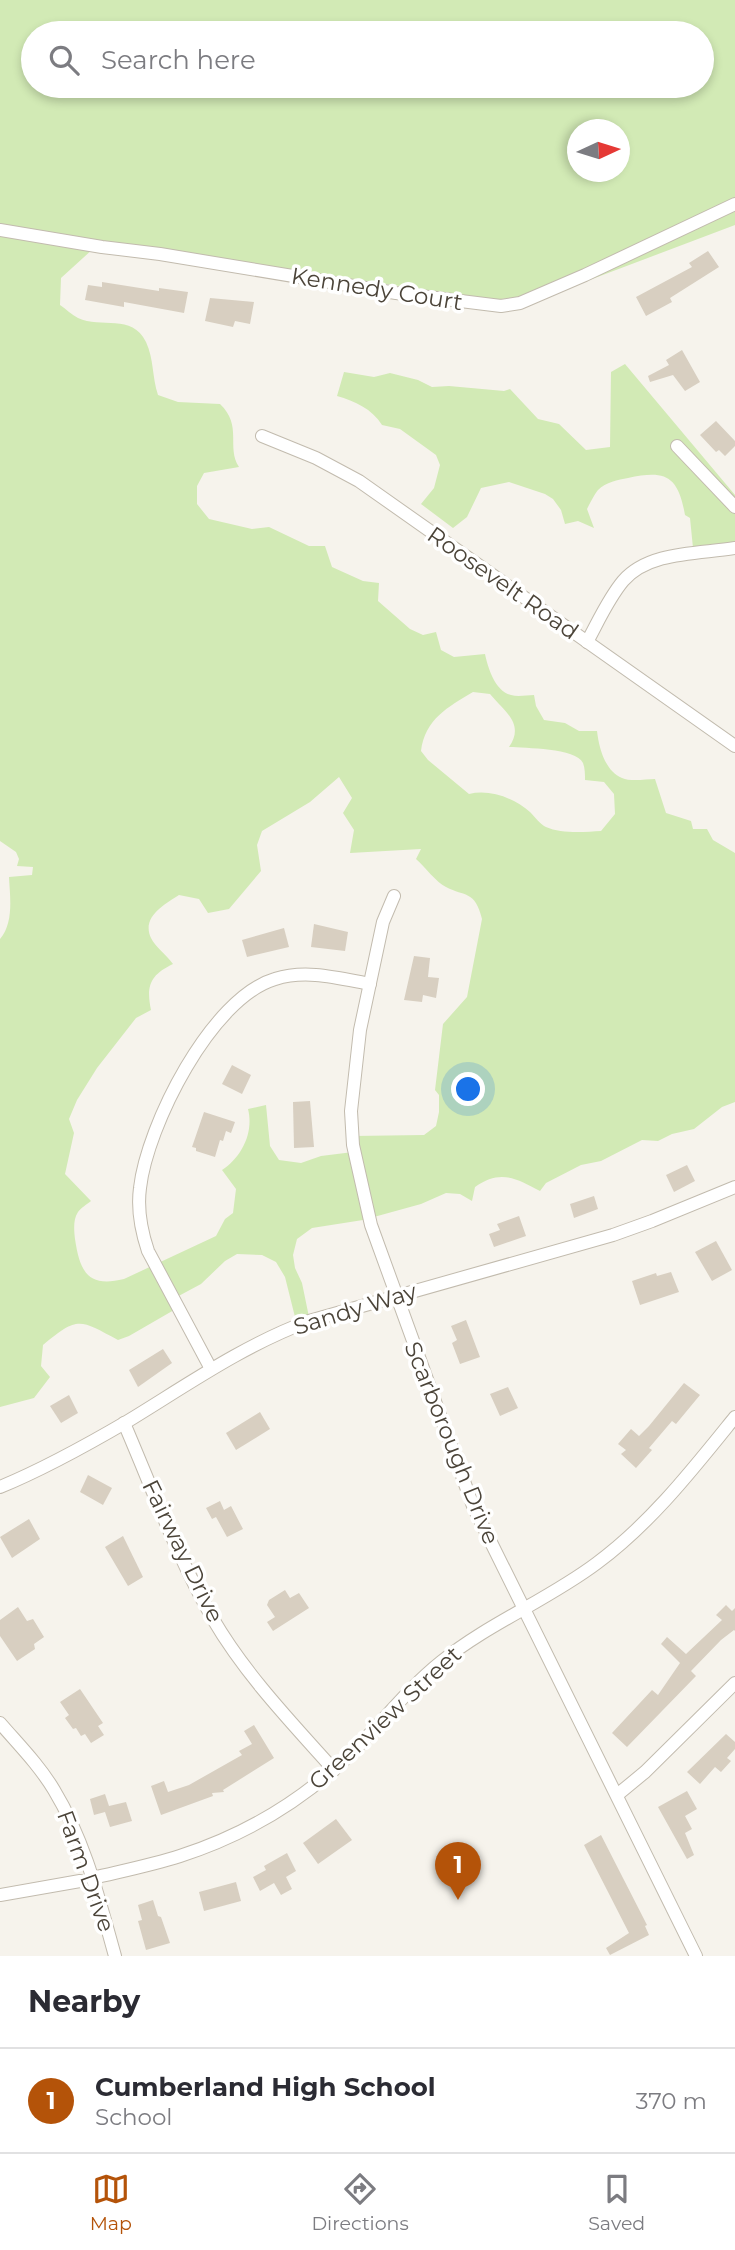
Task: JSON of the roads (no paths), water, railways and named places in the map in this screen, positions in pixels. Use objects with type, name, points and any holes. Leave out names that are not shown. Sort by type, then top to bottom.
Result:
[{"type":"street","name":"Kennedy Court","points":[[0,230],[397,293],[501,306],[520,303],[585,275],[735,204]]},
{"type":"street","name":"Roosevelt Road","points":[[262,436],[316,458],[359,481],[735,746]]},
{"type":"street","points":[[677,446],[735,507]]},
{"type":"street","points":[[587,642],[624,580],[643,565],[664,558],[735,548]]},
{"type":"street","name":"Scarborough Drive","points":[[394,896],[383,922],[360,1030],[351,1111],[353,1145],[370,1225],[473,1506],[696,1956]]},
{"type":"street","points":[[211,1369],[148,1251],[142,1231],[140,1186],[146,1160],[169,1100],[189,1062],[223,1014],[262,984],[291,975],[307,974],[370,984]]},
{"type":"street","name":"Sandy Way","points":[[0,1487],[124,1423],[211,1369],[278,1332],[612,1235],[734,1190]]},
{"type":"street","name":"Greenview Street","points":[[93,1878],[179,1856],[234,1835],[266,1819],[334,1770],[439,1663],[468,1642],[596,1564],[616,1548],[667,1499],[735,1417]]},
{"type":"street","name":"Fairway Drive","points":[[124,1423],[189,1574],[214,1620],[252,1675],[334,1770]]},
{"type":"street","points":[[617,1795],[645,1772],[735,1683]]},
{"type":"street","name":"Farm Drive","points":[[0,1723],[54,1789],[72,1823],[93,1878],[115,1956]]},
{"type":"street","points":[[0,1895],[79,1881]]},
{"type":"place","name":"Cumberland High School","points":[[458,1900]]}]
